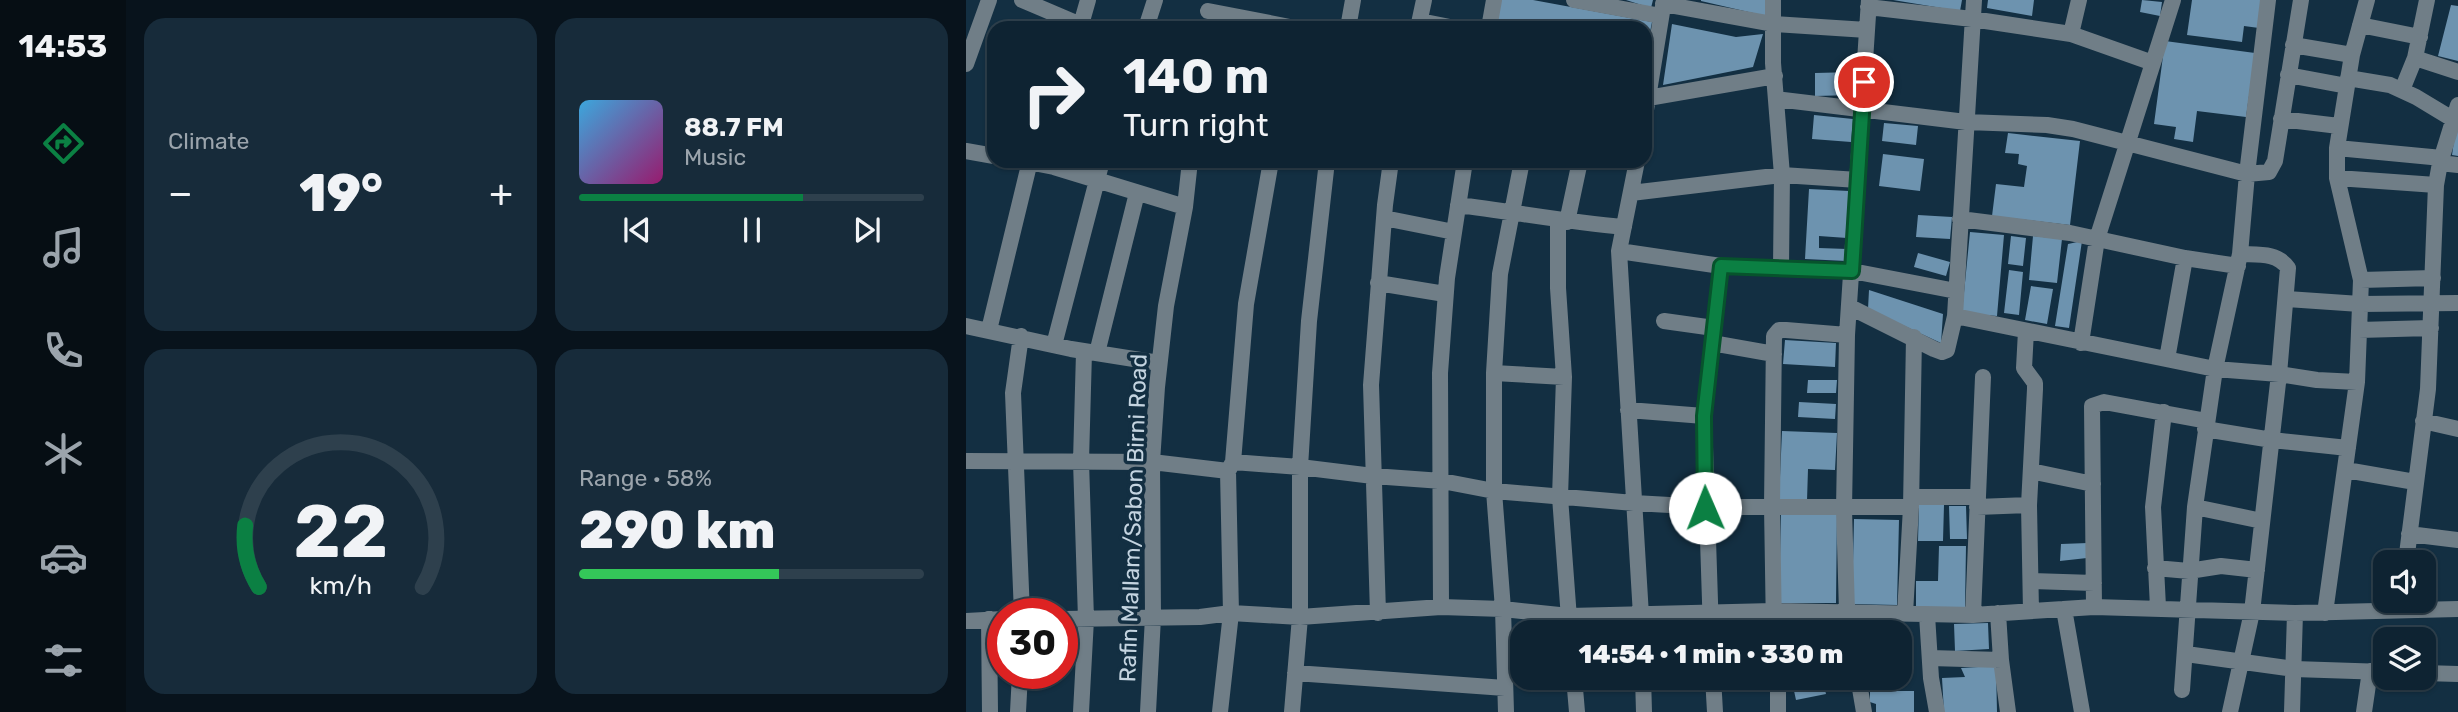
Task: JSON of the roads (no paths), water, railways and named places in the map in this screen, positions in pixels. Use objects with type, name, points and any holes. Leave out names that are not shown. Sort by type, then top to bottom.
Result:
[{"type":"street","points":[[966,64],[989,0]]},
{"type":"street","points":[[1022,0],[1069,21]]},
{"type":"street","points":[[1084,21],[1088,0]]},
{"type":"street","points":[[1148,21],[1155,0]]},
{"type":"street","points":[[1349,21],[1353,0]]},
{"type":"street","points":[[1420,21],[1424,0]]},
{"type":"street","points":[[1490,21],[1494,0]]},
{"type":"street","points":[[1574,0],[1663,7],[1773,24],[1867,30]]},
{"type":"street","points":[[1773,0],[1782,175],[1781,267]]},
{"type":"street","points":[[1850,307],[1945,352],[1947,350],[1955,316],[1974,0]]},
{"type":"street","points":[[2071,34],[2079,0]]},
{"type":"street","points":[[2081,343],[2097,239],[2173,0]]},
{"type":"street","points":[[2182,690],[2195,507],[2206,425],[2239,260],[2268,0]]},
{"type":"street","points":[[1776,99],[1966,121],[2048,125],[2128,141],[2247,174],[2264,174],[2271,169],[2301,0]]},
{"type":"street","points":[[2325,613],[2357,382],[2361,280],[2337,178],[2337,148],[2352,55],[2367,0]]},
{"type":"street","points":[[2402,90],[2415,58],[2427,0]]},
{"type":"street","points":[[1849,620],[1844,509],[1847,335],[1868,4],[2071,34],[2153,63]]},
{"type":"street","points":[[1208,5],[1267,21]]},
{"type":"street","points":[[1652,52],[1663,7]]},
{"type":"street","points":[[2360,25],[2420,37]]},
{"type":"street","points":[[2293,45],[2352,55]]},
{"type":"street","points":[[2415,58],[2458,72]]},
{"type":"street","points":[[2288,75],[2390,85],[2457,115],[2441,160],[2436,185],[2428,389],[2407,550]]},
{"type":"street","points":[[1652,97],[1775,76]]},
{"type":"street","points":[[2281,119],[2339,126]]},
{"type":"street","points":[[2337,148],[2441,160],[2458,165]]},
{"type":"street","points":[[966,151],[987,155]]},
{"type":"street","points":[[989,330],[1025,168]]},
{"type":"street","points":[[1052,168],[1185,207]]},
{"type":"street","points":[[1054,345],[1100,168]]},
{"type":"street","name":"Rafin Mallam/Sabon Birni Road","points":[[1148,712],[1153,617],[1152,462],[1159,363],[1189,168]]},
{"type":"street","points":[[1220,712],[1231,613],[1230,467],[1246,304],[1270,168]]},
{"type":"street","points":[[1292,712],[1300,617],[1300,467],[1309,321],[1326,168]]},
{"type":"street","points":[[1378,613],[1371,385],[1390,168]]},
{"type":"street","points":[[1441,607],[1440,373],[1446,294],[1464,168]]},
{"type":"street","points":[[1506,712],[1503,609],[1494,491],[1494,373],[1500,274],[1520,168]]},
{"type":"street","points":[[1569,620],[1560,497],[1564,377],[1558,288],[1562,221],[1578,168]]},
{"type":"street","points":[[1636,168],[1619,251],[1642,620]]},
{"type":"street","points":[[1631,194],[1782,175],[1858,180]]},
{"type":"street","points":[[2337,178],[2436,185]]},
{"type":"street","points":[[1081,712],[1086,619],[1081,461],[1091,352],[1137,193]]},
{"type":"street","points":[[1458,205],[1624,228]]},
{"type":"street","points":[[1384,218],[1454,232]]},
{"type":"street","points":[[1960,219],[2070,233],[2185,258],[2239,260],[2276,257],[2283,260],[2288,268],[2287,299],[2252,612],[2230,712]]},
{"type":"street","points":[[1619,251],[1721,266],[1852,271],[1956,291]]},
{"type":"street","points":[[2167,359],[2185,258]]},
{"type":"street","points":[[1709,620],[1704,416],[1721,266]]},
{"type":"street","points":[[2361,280],[2433,278]]},
{"type":"street","points":[[1378,283],[1446,294]]},
{"type":"street","points":[[2287,299],[2360,304],[2458,303]]},
{"type":"street","points":[[1955,316],[2216,369],[2357,382]]},
{"type":"street","points":[[1664,321],[1774,354]]},
{"type":"street","points":[[966,332],[966,326],[1159,363]]},
{"type":"street","points":[[2359,330],[2431,328]]},
{"type":"street","points":[[1773,620],[1774,336],[1779,330],[1847,335]]},
{"type":"street","points":[[2026,331],[2024,368],[2035,383],[2029,505],[2031,611]]},
{"type":"street","points":[[1021,336],[1013,393],[1022,598]]},
{"type":"street","points":[[1905,614],[1911,502],[1914,337]]},
{"type":"street","points":[[1494,373],[1564,377]]},
{"type":"street","points":[[1973,615],[1983,377]]},
{"type":"street","points":[[2094,607],[2092,406],[2104,402],[2164,412],[2272,440],[2348,448]]},
{"type":"street","points":[[1628,410],[1704,416]]},
{"type":"street","points":[[2158,607],[2153,507],[2164,412]]},
{"type":"street","points":[[2423,421],[2458,429]]},
{"type":"street","points":[[966,461],[1152,462],[1230,467],[1300,467],[1373,477],[1441,481],[1494,491],[1705,508],[1772,506],[1844,509],[1911,502],[2029,505]]},
{"type":"street","points":[[2346,470],[2415,482]]},
{"type":"street","points":[[2031,471],[2092,484]]},
{"type":"street","points":[[2195,507],[2263,521]]},
{"type":"street","points":[[2409,534],[2458,540]]},
{"type":"street","points":[[2155,568],[2189,571],[2221,566],[2257,570]]},
{"type":"street","points":[[2032,581],[2094,583]]},
{"type":"street","points":[[1078,619],[1200,617],[1231,613],[1300,617],[1441,607],[1503,609],[1551,620]]},
{"type":"street","points":[[1601,620],[1642,615],[1773,611],[1973,615],[2094,607],[2158,607],[2188,611],[2295,614],[2373,609]]},
{"type":"street","points":[[2436,608],[2458,609]]},
{"type":"street","points":[[2064,609],[2082,712]]},
{"type":"street","points":[[1998,613],[2008,712]]},
{"type":"street","points":[[2292,712],[2295,614]]},
{"type":"street","points":[[1927,615],[1937,712]]},
{"type":"street","points":[[966,621],[987,620]]},
{"type":"street","points":[[2186,654],[2294,669],[2373,671]]},
{"type":"street","points":[[1930,658],[2001,660]]},
{"type":"street","points":[[1295,673],[1505,688]]},
{"type":"street","points":[[2436,673],[2458,674]]},
{"type":"street","points":[[2364,712],[2373,684]]},
{"type":"street","points":[[990,712],[991,689]]},
{"type":"street","points":[[1018,712],[1019,689]]},
{"type":"street","points":[[1575,690],[1577,712]]},
{"type":"street","points":[[1643,690],[1643,712]]},
{"type":"street","points":[[1714,690],[1715,712]]},
{"type":"street","points":[[1778,690],[1778,712]]},
{"type":"street","points":[[1860,690],[1864,712]]}]
